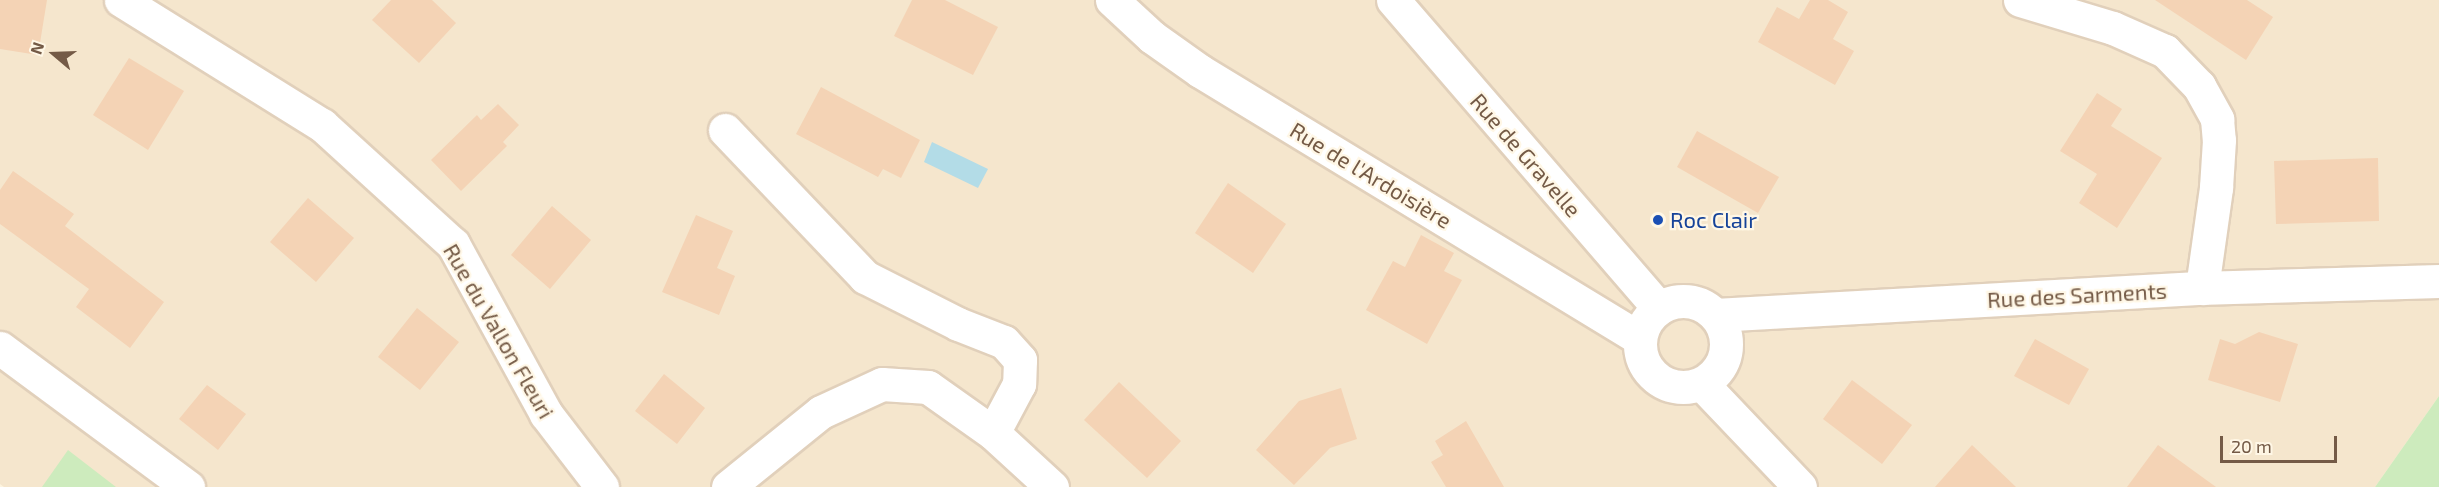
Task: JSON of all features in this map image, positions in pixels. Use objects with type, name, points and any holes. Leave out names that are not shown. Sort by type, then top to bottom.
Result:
[{"type":"street","name":"Rue du Vallon Fleuri","points":[[121,0],[322,125],[453,244],[546,414],[602,487]]},
{"type":"street","name":"Rue de l'Ardoisière","points":[[1112,0],[1152,37],[1200,71],[1639,338]]},
{"type":"street","name":"Rue de Gravelle","points":[[1393,0],[1659,308]]},
{"type":"street","points":[[2020,0],[2113,28],[2165,51],[2199,86],[2217,119],[2219,140],[2216,188],[2202,288]]},
{"type":"street","points":[[725,130],[865,277],[958,324],[1004,342],[1020,360],[1018,384],[1010,406],[993,433]]},
{"type":"street","name":"Rue des Sarments","points":[[1715,315],[2202,288],[2439,281]]},
{"type":"street","points":[[1683,300],[1706,307],[1723,326],[1726,339],[1712,375],[1689,388],[1663,384],[1652,376],[1640,352],[1639,338],[1650,316],[1659,308],[1683,300]]},
{"type":"street","points":[[0,348],[189,487]]},
{"type":"street","points":[[1712,375],[1776,461],[1800,487]]},
{"type":"street","points":[[728,487],[821,411],[882,384],[928,387],[993,433],[1052,487]]},
{"type":"shaded area","points":[[0,0],[2439,0],[2439,396],[2375,487],[4,487],[0,484]]},
{"type":"green space","points":[[2439,396],[2439,487],[2375,487]]},
{"type":"green space","points":[[68,450],[116,487],[42,487]]},
{"type":"water","points":[[932,142],[988,169],[978,188],[924,162]]},
{"type":"building","points":[[0,0],[47,0],[38,55],[0,49]]},
{"type":"building","points":[[391,0],[432,0],[456,23],[419,63],[372,20]]},
{"type":"building","points":[[912,0],[945,0],[998,27],[973,75],[894,36]]},
{"type":"building","points":[[1810,0],[1828,0],[1848,12],[1833,39],[1854,51],[1835,85],[1758,42],[1777,7],[1799,19]]},
{"type":"building","points":[[2155,0],[2247,0],[2273,17],[2246,60]]},
{"type":"building","points":[[129,58],[184,91],[148,150],[93,115]]},
{"type":"building","points":[[821,87],[920,140],[901,178],[883,169],[878,177],[796,134]]},
{"type":"building","points":[[2097,93],[2122,109],[2111,126],[2162,158],[2117,228],[2079,203],[2097,174],[2060,151]]},
{"type":"building","points":[[498,104],[519,125],[503,142],[507,146],[461,191],[431,160],[477,115],[481,120]]},
{"type":"building","points":[[1697,131],[1779,177],[1758,213],[1677,167]]},
{"type":"building","points":[[2378,158],[2379,221],[2276,224],[2274,161]]},
{"type":"building","points":[[13,171],[74,214],[65,226],[164,302],[130,348],[76,307],[89,289],[0,224],[0,190]]},
{"type":"building","points":[[1228,183],[1286,224],[1253,273],[1195,233]]},
{"type":"building","points":[[308,198],[354,238],[316,282],[270,242]]},
{"type":"building","points":[[552,206],[591,240],[550,289],[511,255]]},
{"type":"building","points":[[696,215],[733,231],[717,268],[735,276],[719,315],[662,292]]},
{"type":"building","points":[[1421,235],[1454,253],[1444,271],[1462,280],[1427,344],[1366,310],[1393,261],[1405,267]]},
{"type":"building","points":[[417,308],[459,342],[420,390],[378,357]]},
{"type":"building","points":[[2259,332],[2298,344],[2280,402],[2208,380],[2220,339],[2235,344]]},
{"type":"building","points":[[2035,339],[2089,369],[2069,405],[2014,376]]},
{"type":"building","points":[[664,374],[705,408],[677,444],[635,411]]},
{"type":"building","points":[[1852,380],[1912,425],[1882,464],[1823,419]]},
{"type":"building","points":[[1119,382],[1181,441],[1147,478],[1084,420]]},
{"type":"building","points":[[207,385],[246,414],[218,450],[179,419]]},
{"type":"building","points":[[1341,388],[1357,439],[1330,448],[1294,485],[1256,450],[1299,401]]},
{"type":"building","points":[[1466,421],[1504,487],[1446,487],[1431,462],[1443,455],[1435,441]]},
{"type":"building","points":[[1972,445],[2016,487],[1935,487]]},
{"type":"building","points":[[2158,445],[2216,487],[2127,487]]},
{"type":"place","name":"Roc Clair","points":[[1658,220]]}]
